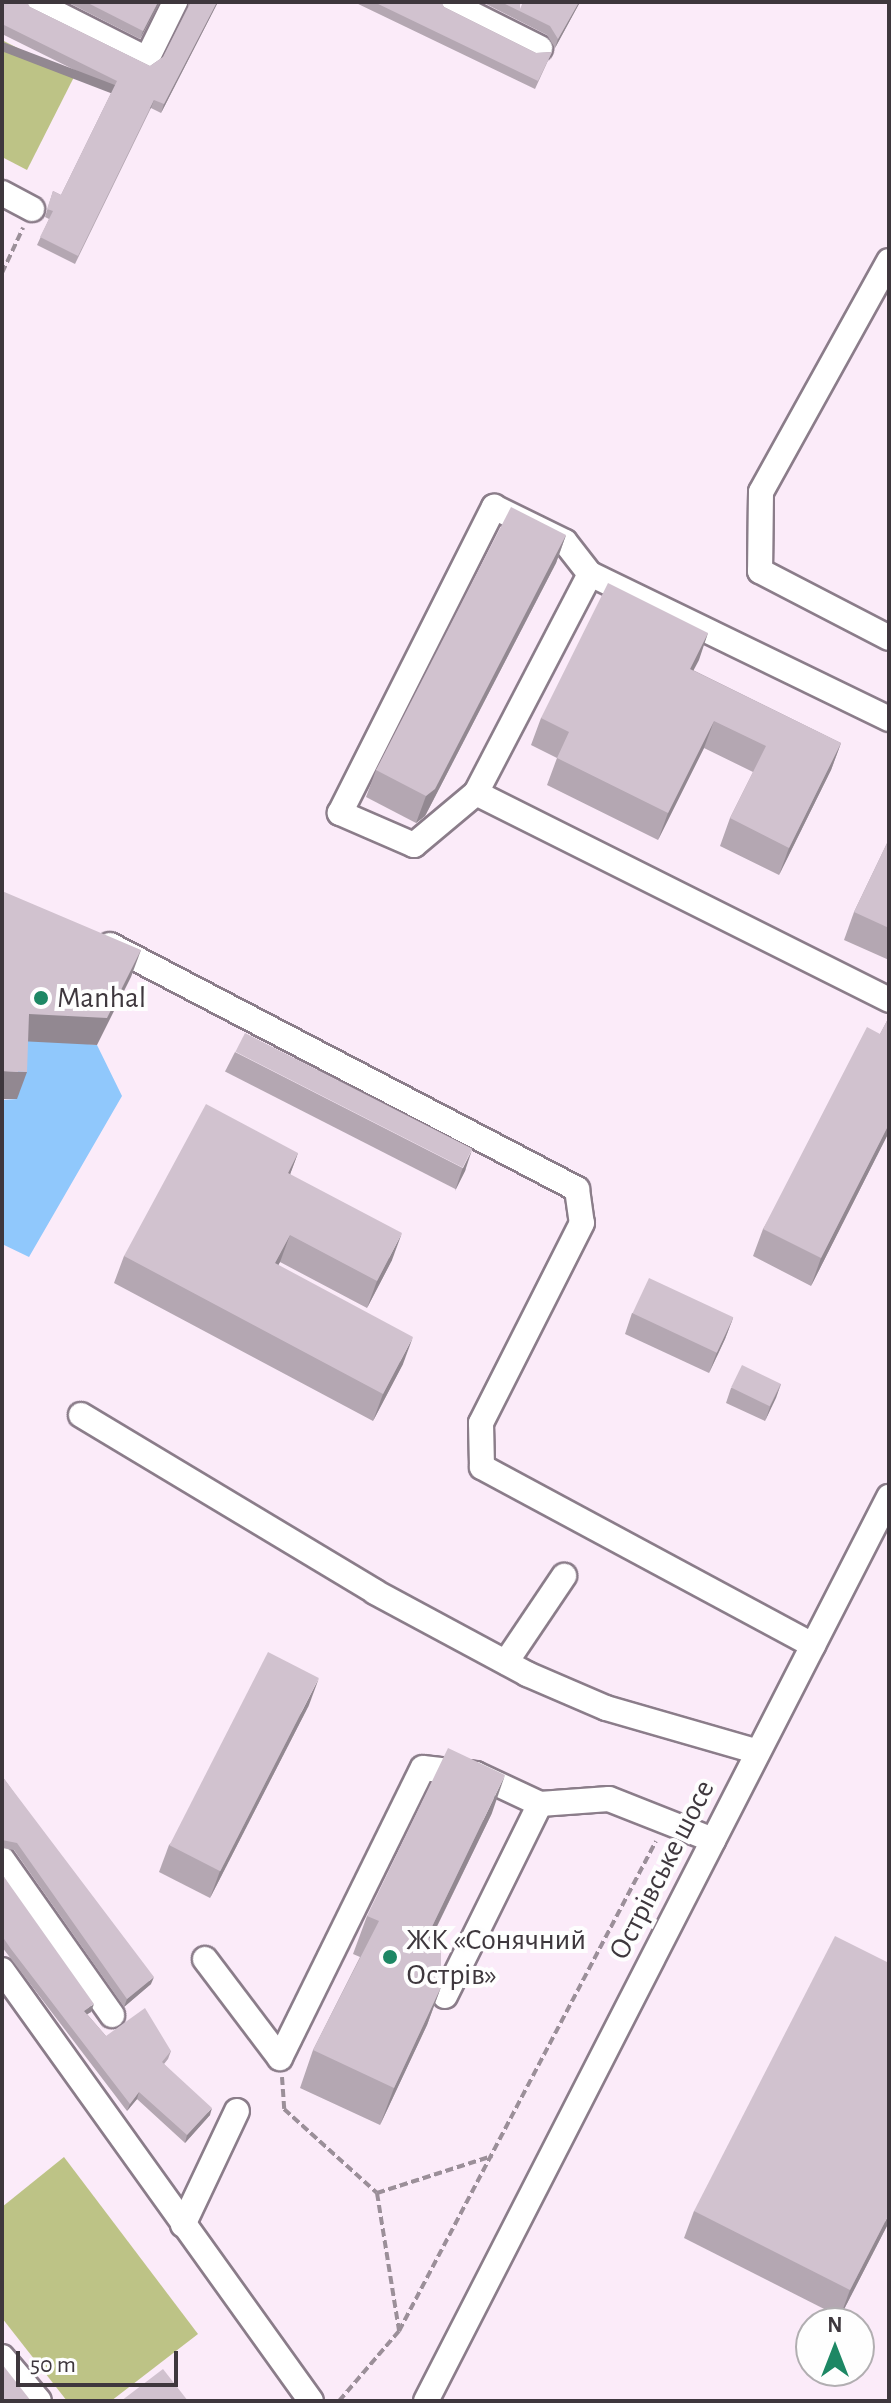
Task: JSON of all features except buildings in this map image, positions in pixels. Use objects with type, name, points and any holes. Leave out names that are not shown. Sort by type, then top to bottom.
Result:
[{"type":"street","points":[[34,2],[81,12],[147,59],[175,2]]},
{"type":"street","points":[[448,2],[540,48]]},
{"type":"street","points":[[2,193],[32,209]]},
{"type":"street","points":[[889,261],[761,492],[760,571],[889,638]]},
{"type":"street","points":[[590,574],[476,793],[414,845],[340,813],[494,507],[565,542],[590,574],[889,719]]},
{"type":"street","points":[[476,793],[889,1000]]},
{"type":"street","points":[[86,932],[577,1189],[582,1223],[481,1423],[482,1467],[813,1645]]},
{"type":"street","points":[[81,1415],[375,1592],[506,1662],[606,1708],[758,1752]]},
{"type":"street","name":"Острівське шосе","points":[[426,2401],[889,1497]]},
{"type":"street","points":[[506,1662],[564,1576]]},
{"type":"street","points":[[205,1959],[280,2058],[423,1768],[476,1774],[540,1804],[609,1799],[713,1840]]},
{"type":"street","points":[[445,1996],[540,1804]]},
{"type":"street","points":[[2,1859],[112,2015]]},
{"type":"street","points":[[2,1970],[311,2401]]},
{"type":"street","points":[[183,2225],[237,2111]]},
{"type":"street","points":[[2,2357],[39,2401]]},
{"type":"path","points":[[2,273],[32,209]]},
{"type":"path","points":[[339,2401],[399,2331],[666,1821]]},
{"type":"path","points":[[280,2058],[284,2109],[377,2193],[399,2331]]},
{"type":"path","points":[[377,2193],[492,2156]]},
{"type":"green space","points":[[2,40],[74,77],[27,170],[2,157]]},
{"type":"green space","points":[[64,2157],[198,2334],[111,2401],[67,2401],[2,2318],[2,2207]]},
{"type":"water","points":[[40,1039],[97,1045],[122,1096],[29,1257],[2,1244],[2,1100],[17,1099],[19,1041]]},
{"type":"place","name":"Manhal","points":[[41,998]]},
{"type":"place","name":"ЖК «Сонячний Острів»","points":[[390,1957]]}]
